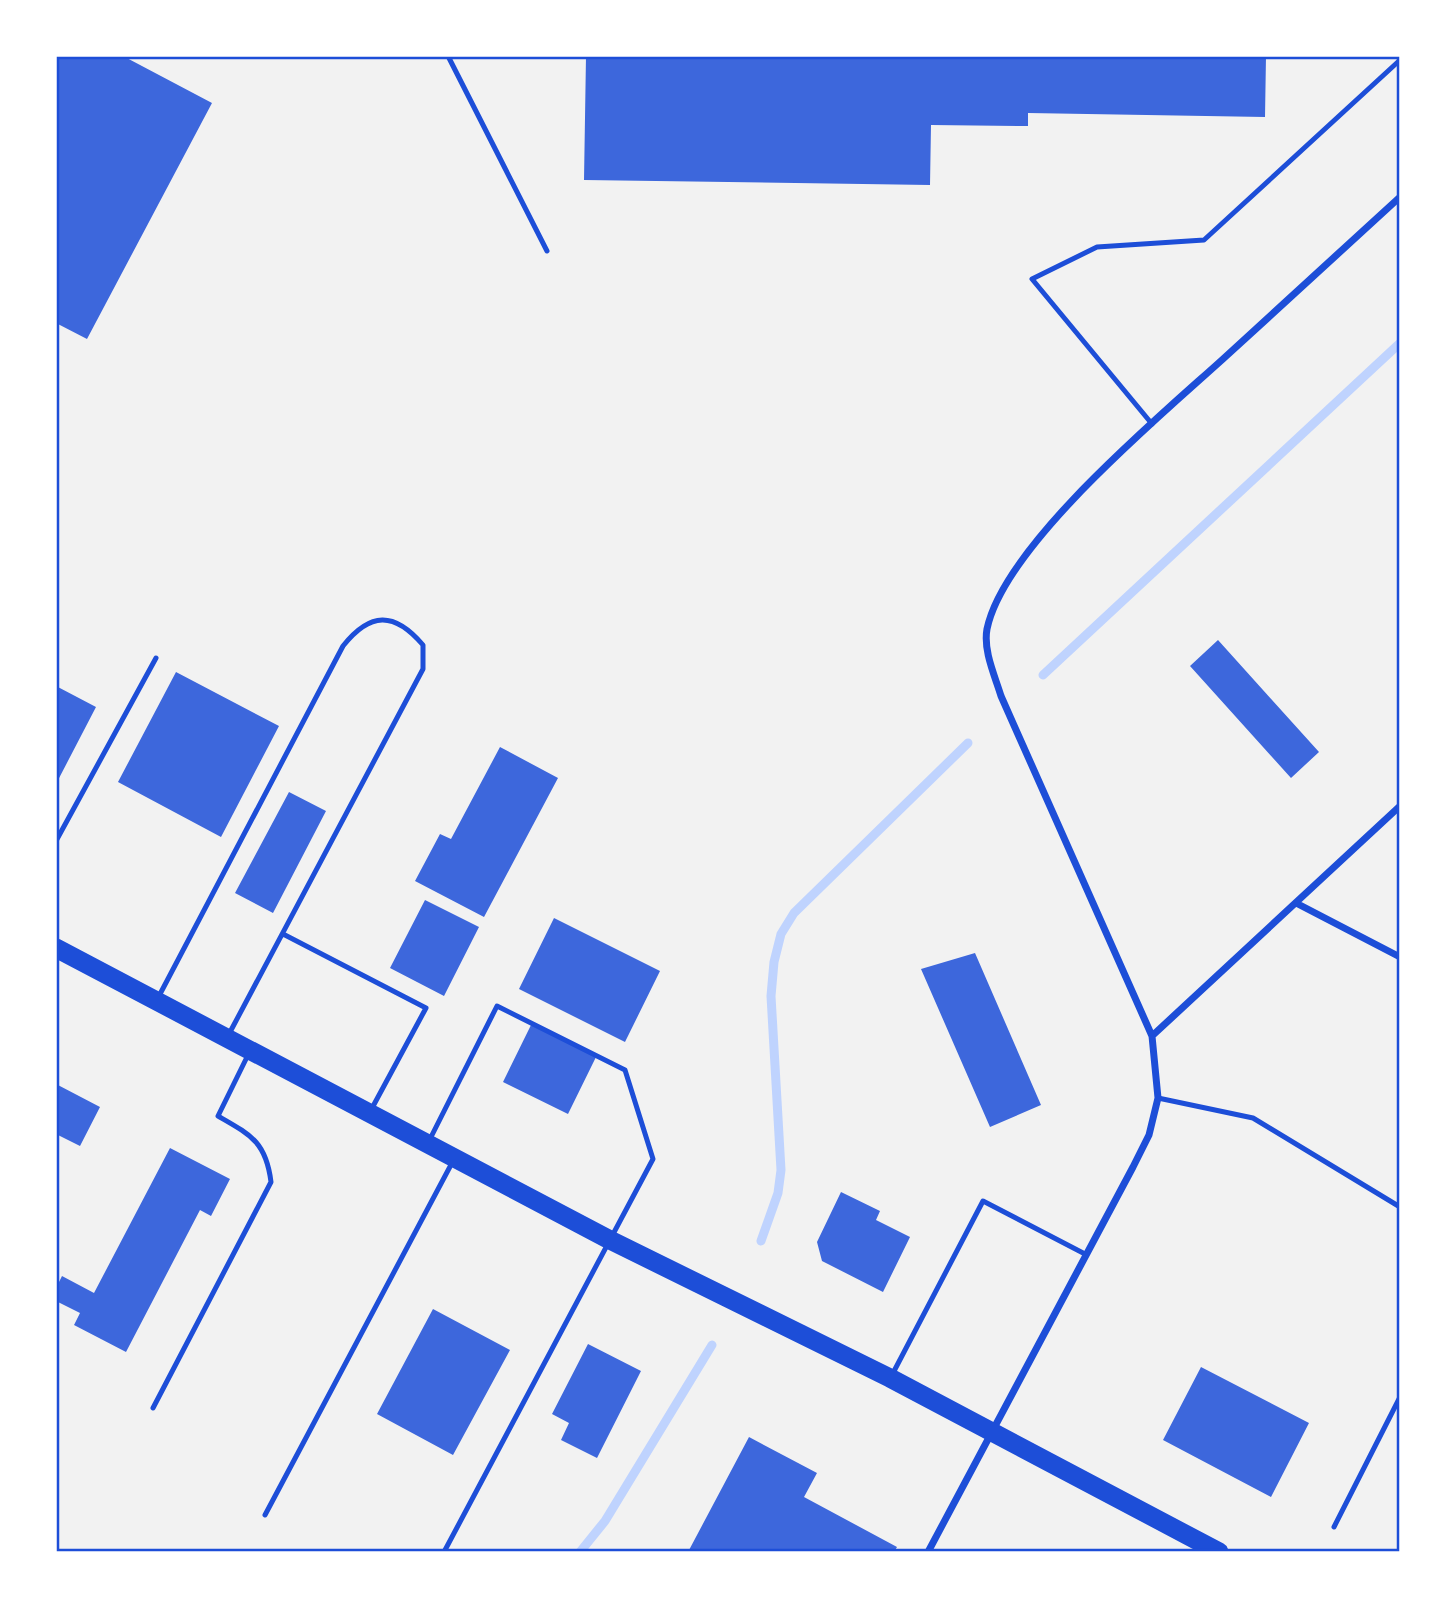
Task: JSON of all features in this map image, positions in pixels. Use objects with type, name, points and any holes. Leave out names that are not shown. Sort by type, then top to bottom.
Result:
[{"type":"highway","points":[[56,948],[226,1040],[610,1240],[890,1378],[1219,1552]]},
{"type":"street","points":[[928,1552],[1149,1135],[1158,1098],[1152,1037],[1001,696],[989,660],[987,630],[1004,585],[1042,532],[1152,424],[1400,197]]},
{"type":"street","points":[[1152,1037],[1400,806]]},
{"type":"street","points":[[1296,903],[1400,957]]},
{"type":"lane","points":[[448,56],[547,251]]},
{"type":"lane","points":[[1152,424],[1032,279],[1097,247],[1204,240],[1400,60]]},
{"type":"lane","points":[[156,1002],[343,646],[356,630],[369,621],[387,620],[399,624],[423,645],[423,669],[226,1040]]},
{"type":"lane","points":[[56,841],[156,658]]},
{"type":"lane","points":[[283,934],[426,1008],[369,1114]]},
{"type":"lane","points":[[427,1144],[496,1006],[625,1070],[653,1159],[444,1552]]},
{"type":"lane","points":[[153,1408],[271,1182],[268,1158],[248,1134],[218,1116],[249,1052]]},
{"type":"lane","points":[[1158,1098],[1253,1118],[1400,1207]]},
{"type":"lane","points":[[265,1515],[454,1158]]},
{"type":"lane","points":[[890,1378],[983,1201],[1085,1254]]},
{"type":"lane","points":[[1334,1527],[1400,1397]]},
{"type":"building","points":[[56,56],[123,56],[212,103],[87,339],[56,323]]},
{"type":"building","points":[[586,56],[1266,56],[1265,117],[1028,113],[1028,126],[931,125],[930,185],[584,180]]},
{"type":"building","points":[[1218,640],[1319,752],[1291,778],[1190,666]]},
{"type":"building","points":[[176,672],[279,726],[221,837],[118,782]]},
{"type":"building","points":[[56,686],[96,707],[56,784]]},
{"type":"building","points":[[500,747],[558,778],[484,917],[415,881],[440,834],[451,839]]},
{"type":"building","points":[[289,792],[326,811],[273,913],[235,893]]},
{"type":"building","points":[[425,900],[479,927],[444,996],[390,968]]},
{"type":"building","points":[[554,918],[660,971],[625,1042],[519,989]]},
{"type":"building","points":[[975,953],[1041,1105],[990,1127],[921,969]]},
{"type":"building","points":[[531,1025],[596,1057],[568,1114],[503,1082]]},
{"type":"building","points":[[56,1084],[100,1107],[80,1146],[56,1134]]},
{"type":"building","points":[[170,1148],[230,1179],[211,1216],[200,1210],[126,1352],[74,1325],[80,1313],[56,1301],[56,1288],[62,1276],[94,1293]]},
{"type":"building","points":[[841,1192],[880,1211],[876,1220],[910,1237],[883,1292],[822,1261],[817,1242]]},
{"type":"building","points":[[433,1309],[510,1350],[453,1455],[377,1414]]},
{"type":"building","points":[[588,1344],[641,1371],[597,1458],[561,1440],[569,1423],[552,1414]]},
{"type":"building","points":[[1201,1367],[1309,1423],[1271,1497],[1163,1440]]},
{"type":"building","points":[[749,1437],[817,1473],[804,1497],[897,1547],[894,1552],[688,1552]]},
{"type":"waterway","points":[[1043,675],[1400,343]]},
{"type":"waterway","points":[[761,1241],[778,1193],[781,1170],[771,996],[774,962],[781,934],[794,913],[968,743]]},
{"type":"waterway","points":[[580,1552],[605,1521],[712,1345]]}]
